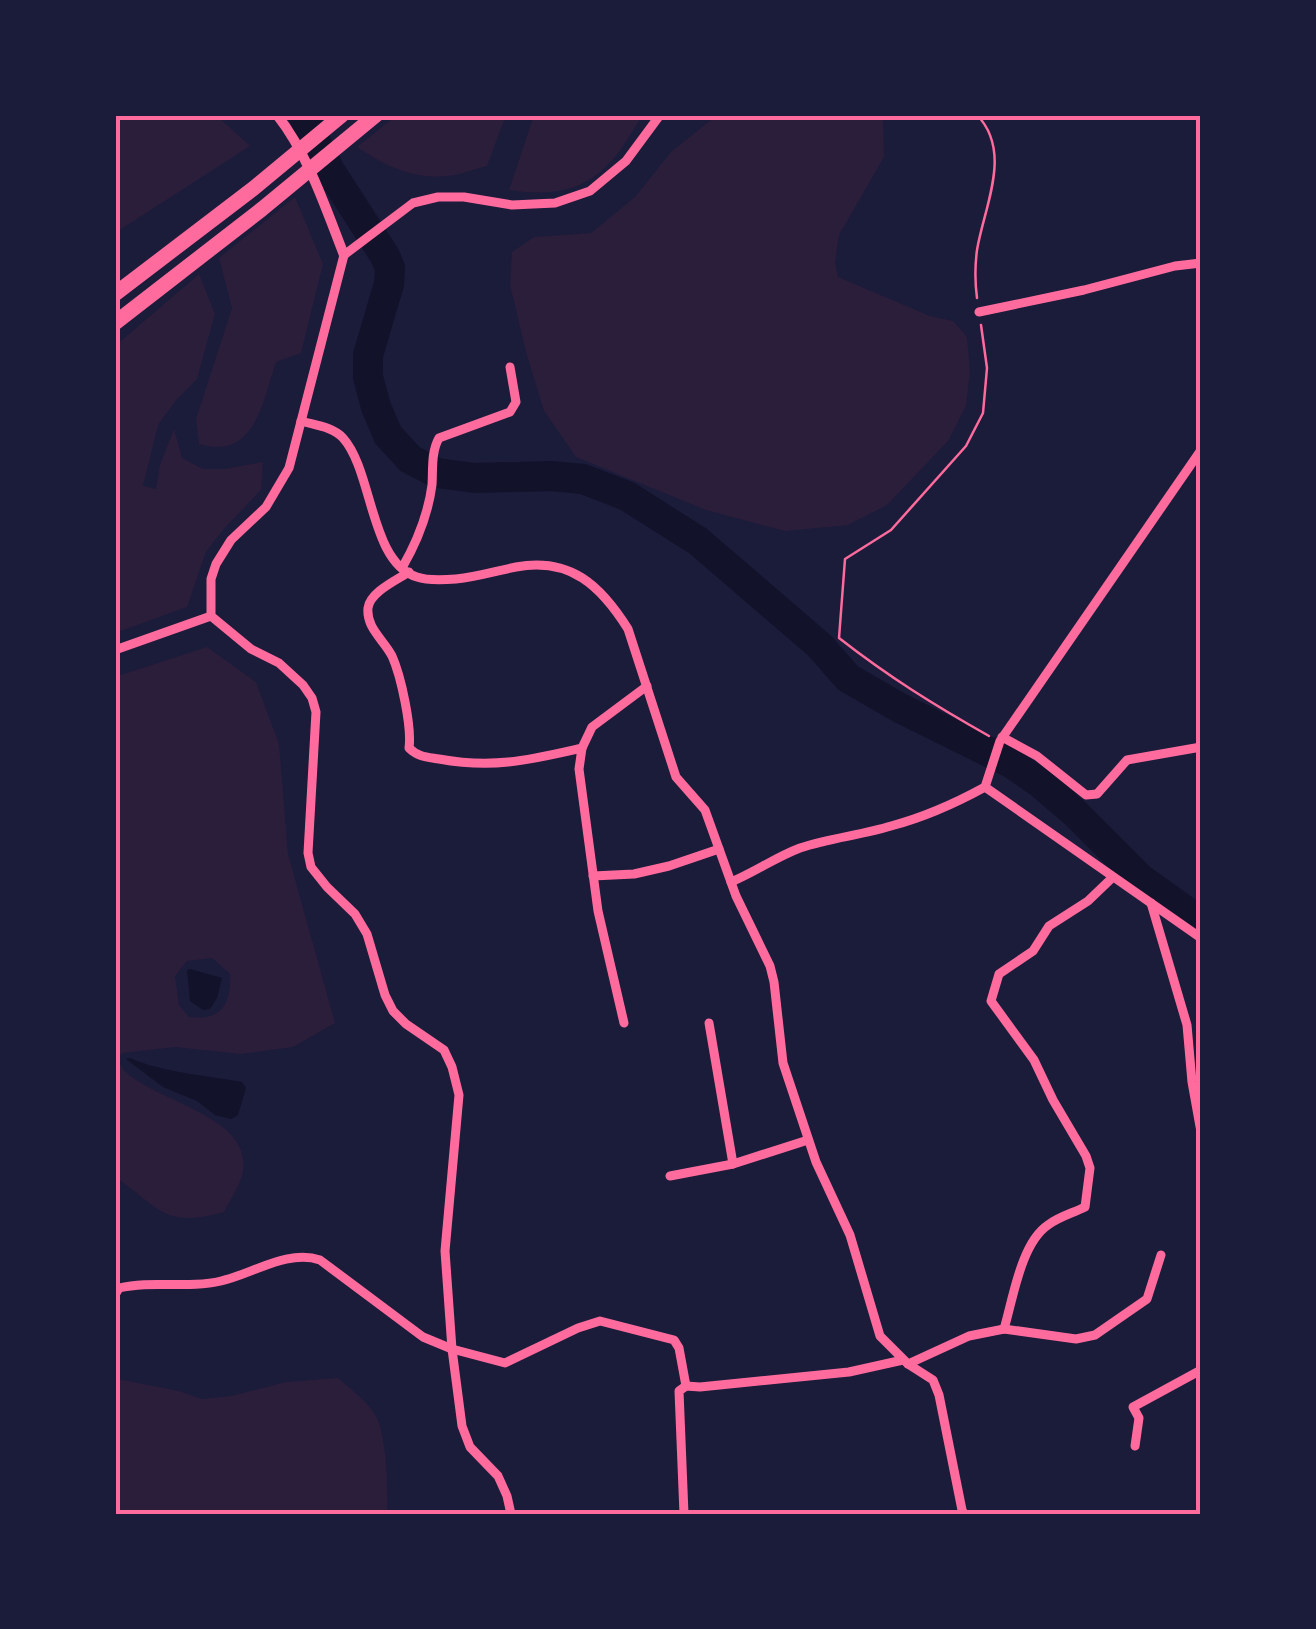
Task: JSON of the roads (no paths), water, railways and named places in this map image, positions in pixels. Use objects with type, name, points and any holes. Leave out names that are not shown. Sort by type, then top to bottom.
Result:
[{"type":"highway","points":[[115,294],[342,115]]},
{"type":"highway","points":[[115,325],[376,115]]},
{"type":"street","points":[[277,115],[320,194],[344,255],[290,468],[266,508],[231,540],[216,564],[210,579],[211,616],[250,649],[280,663],[312,698],[316,712],[308,853],[311,867],[361,924],[393,1011],[444,1050],[452,1067],[459,1095],[445,1251],[462,1426],[470,1446],[498,1476],[512,1514]]},
{"type":"street","points":[[344,255],[413,203],[438,197],[512,205],[555,203],[590,191],[626,161],[660,115]]},
{"type":"street","points":[[979,312],[1201,262]]},
{"type":"street","points":[[510,366],[516,402],[510,412],[439,438],[434,446],[431,489],[420,532],[405,570],[373,597],[368,607],[370,626],[392,657],[408,713],[409,748],[416,755],[500,765],[582,748]]},
{"type":"street","points":[[301,422],[343,437],[387,548],[416,577],[470,578],[542,564],[568,569],[592,584],[628,629],[676,776],[705,810],[731,882],[770,966],[783,1063],[816,1162],[850,1235],[880,1336],[905,1362],[933,1380],[939,1395],[964,1514]]},
{"type":"street","points":[[731,882],[778,856],[939,812],[985,787],[1001,739],[1201,450]]},
{"type":"street","points":[[115,650],[211,616]]},
{"type":"street","points":[[624,1023],[598,911],[579,769],[582,748],[592,727],[646,686]]},
{"type":"street","points":[[1001,739],[1038,756],[1086,795],[1097,794],[1127,760],[1201,747]]},
{"type":"street","points":[[985,787],[1201,938]]},
{"type":"street","points":[[593,876],[634,874],[719,849]]},
{"type":"street","points":[[1004,1329],[1024,1259],[1036,1235],[1048,1224],[1084,1207],[1090,1168],[1034,1060],[990,1000],[1000,974],[1034,950],[1049,926],[1088,901],[1113,877]]},
{"type":"street","points":[[1151,904],[1188,1025],[1201,1132]]},
{"type":"street","points":[[1188,1025],[1201,1020]]},
{"type":"street","points":[[709,1023],[733,1164]]},
{"type":"street","points":[[670,1176],[733,1164],[808,1140]]},
{"type":"street","points":[[684,1514],[679,1391],[686,1386],[849,1372],[905,1362],[969,1336],[1004,1329],[1076,1339],[1095,1335],[1148,1298],[1162,1254]]},
{"type":"street","points":[[115,1296],[119,1288],[134,1284],[218,1282],[308,1256],[320,1260],[423,1337],[452,1349],[506,1363],[600,1320],[674,1340],[686,1386]]},
{"type":"street","points":[[1135,1446],[1139,1418],[1133,1406],[1201,1370]]},
{"type":"waterway","points":[[303,115],[329,169],[390,268],[368,355],[368,377],[388,435],[410,459],[437,473],[475,478],[583,479],[627,496],[698,541],[820,646],[848,678],[1011,763],[1040,783],[1141,879],[1201,922]]}]
